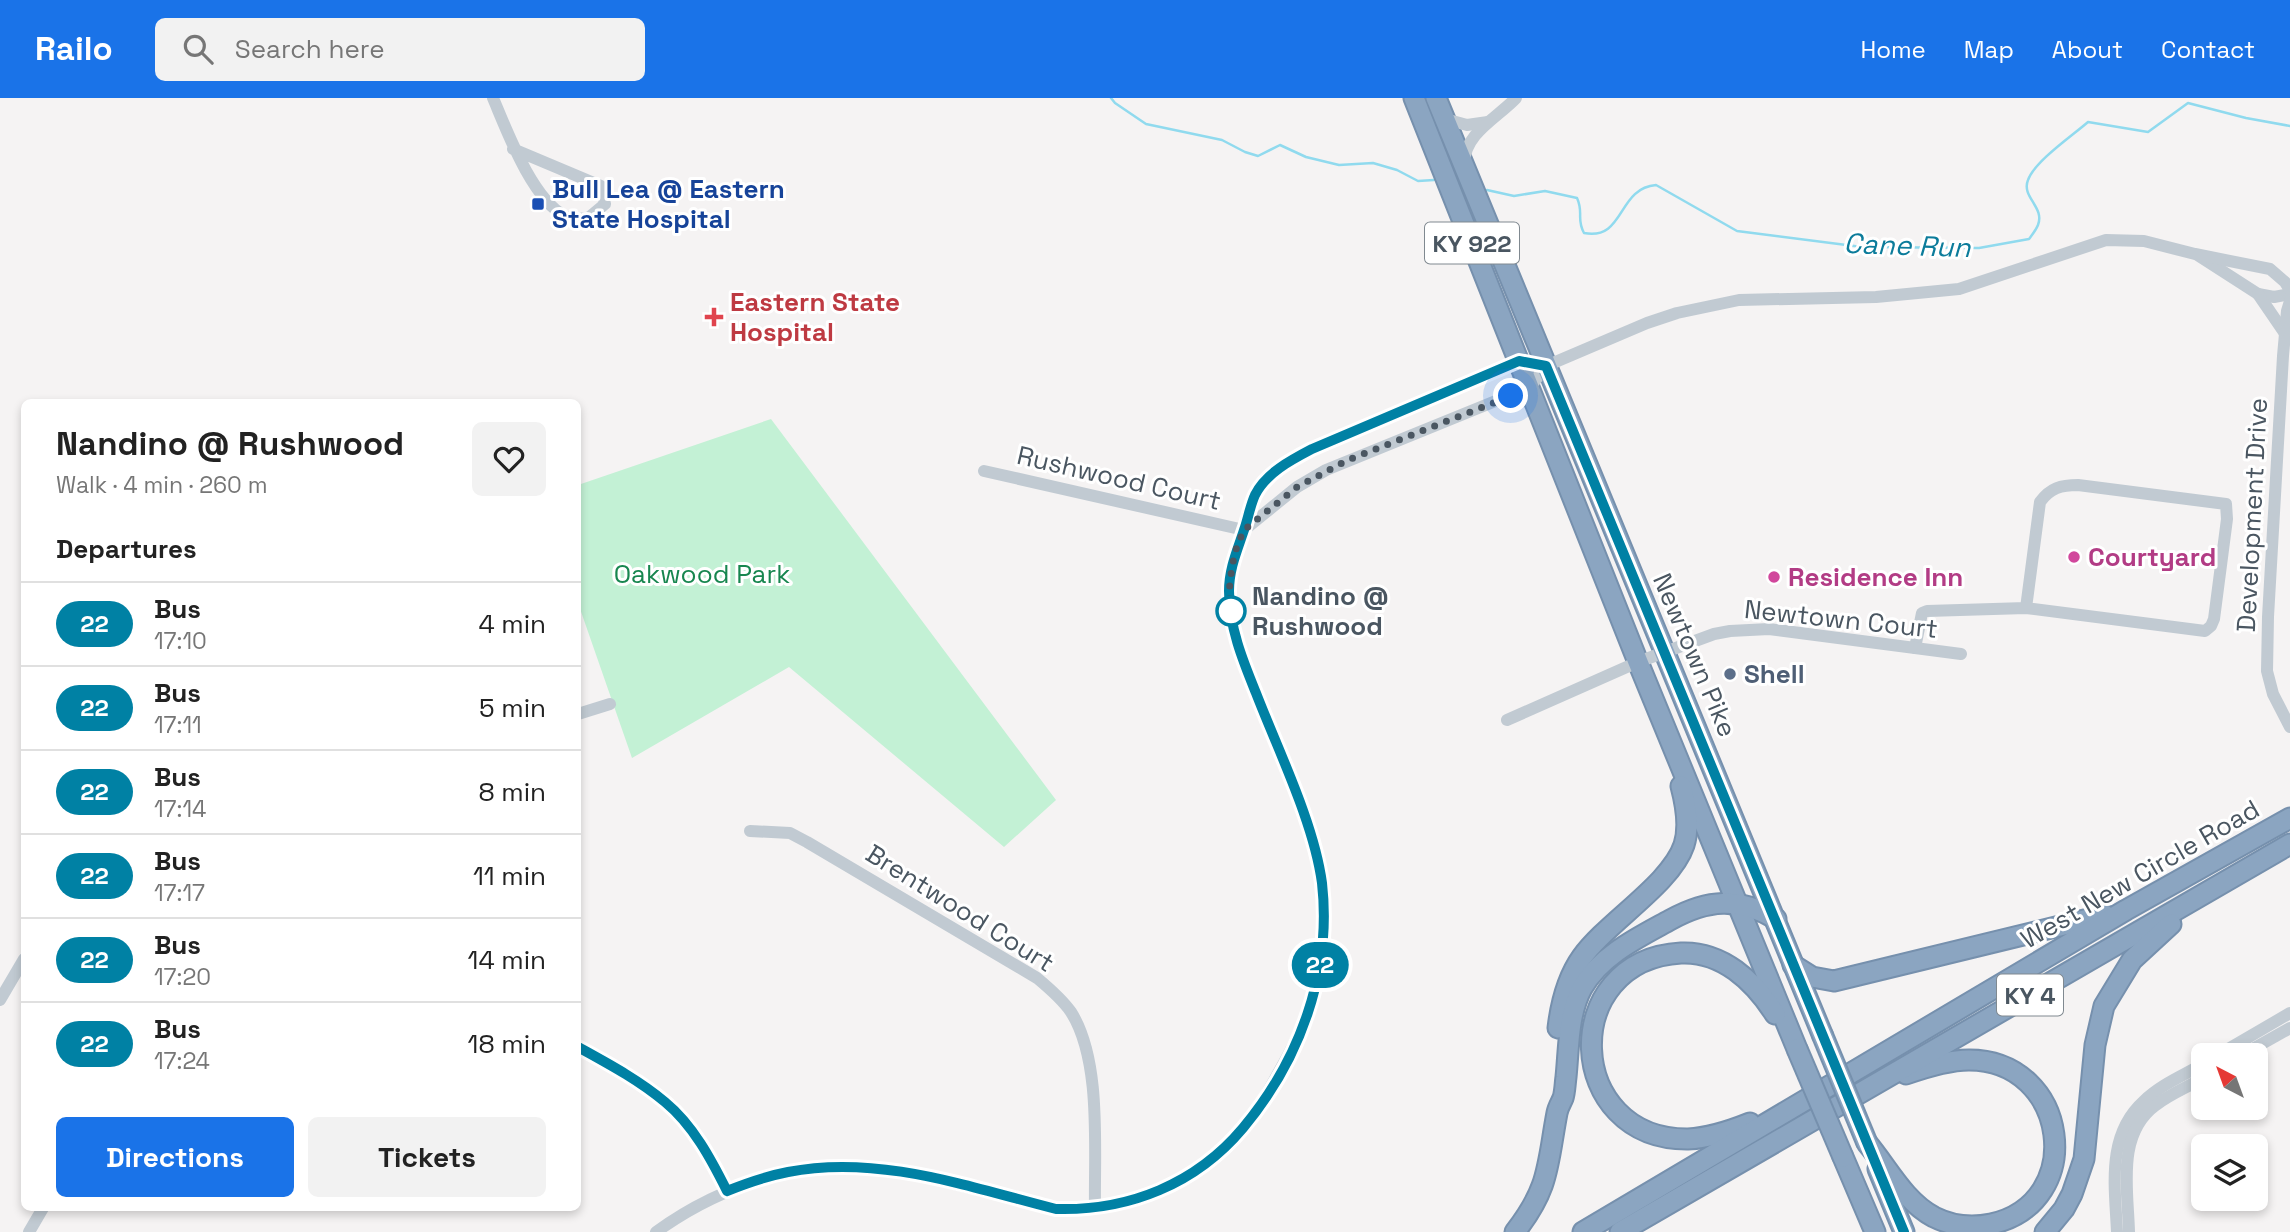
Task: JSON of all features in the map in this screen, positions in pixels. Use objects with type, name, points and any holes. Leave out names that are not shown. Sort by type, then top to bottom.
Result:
[{"type":"highway","name":"Newtown Pike","points":[[1415,98],[1638,662],[1875,1232]]},
{"type":"highway","name":"Newtown Pike","points":[[1437,98],[1904,1232]]},
{"type":"highway","points":[[1558,1110],[1554,1093],[1558,1027],[1564,995],[1575,968],[1598,939],[1673,865],[1684,845],[1687,818],[1685,803],[1660,713]]},
{"type":"highway","name":"West New Circle Road","points":[[1583,1232],[2126,910],[2290,818]]},
{"type":"highway","name":"West New Circle Road","points":[[1620,1232],[2290,844]]},
{"type":"highway","points":[[2045,1232],[2064,1209],[2084,1159],[2095,1045],[2104,1006],[2132,960],[2194,901]]},
{"type":"highway","points":[[1515,1232],[1539,1197],[1548,1172],[1558,1110],[1564,1096],[1574,1009],[1582,988],[1595,971],[1613,954],[1679,915],[1701,906],[1738,903],[1776,919]]},
{"type":"highway","points":[[1793,965],[1812,977],[1834,981],[2126,910]]},
{"type":"highway","points":[[1797,1049],[1766,1000],[1738,972],[1705,955],[1672,953],[1643,962],[1616,982],[1598,1007],[1592,1023],[1590,1054],[1597,1081],[1612,1105],[1634,1125],[1660,1136],[1690,1139],[1723,1133],[1810,1099]]},
{"type":"highway","points":[[1866,1088],[1950,1062],[1968,1060],[1999,1065],[2030,1083],[2041,1096],[2050,1112],[2055,1149],[2052,1168],[2043,1188],[2031,1204],[1998,1223],[1980,1227],[1963,1226],[1933,1216],[1916,1204],[1867,1143]]},
{"type":"street","points":[[494,98],[513,149],[545,198],[567,217],[587,219],[605,204],[601,186],[513,149]]},
{"type":"street","points":[[1464,167],[1464,152],[1476,134],[1516,98]]},
{"type":"street","points":[[1445,119],[1466,125],[1488,122]]},
{"type":"street","points":[[1244,530],[1297,487],[1326,470],[1530,387],[1546,366],[1647,323],[1686,311],[1739,300],[1876,297],[1959,289],[2106,240],[2144,241],[2270,269],[2290,270]]},
{"type":"street","points":[[2196,254],[2258,294],[2274,297],[2290,292],[2286,282],[2270,269]]},
{"type":"street","points":[[2258,294],[2284,332]]},
{"type":"street","name":"Development Drive","points":[[2290,301],[2284,332],[2267,671],[2273,694],[2290,727]]},
{"type":"street","points":[[656,1232],[699,1204],[727,1191],[787,1172],[812,1168],[861,1166],[910,1173],[1056,1209],[1095,1208],[1121,1204],[1168,1187],[1209,1162],[1227,1147],[1248,1122],[1280,1071],[1306,1020],[1316,989],[1323,939],[1322,883],[1314,845],[1241,654],[1232,619],[1229,592],[1232,566],[1259,488],[1293,459],[1334,439],[1519,361],[1546,366]]},
{"type":"street","name":"Rushwood Court","points":[[984,471],[1244,530]]},
{"type":"street","points":[[1915,648],[1922,614],[1927,611],[2026,608],[2205,631],[2214,619],[2227,519],[2225,504],[2078,485],[2052,489],[2040,502],[2026,608]]},
{"type":"street","name":"Newtown Court","points":[[1507,720],[1638,662],[1714,634],[1748,629],[1961,654]]},
{"type":"street","points":[[2273,694],[2290,705]]},
{"type":"street","points":[[581,713],[610,704]]},
{"type":"street","name":"Brentwood Court","points":[[750,831],[790,833],[1037,978],[1057,996],[1070,1011],[1088,1052],[1092,1076],[1095,1208]]},
{"type":"street","points":[[0,1000],[21,964]]},
{"type":"street","points":[[2239,1043],[2290,1013]]},
{"type":"street","points":[[2263,1043],[2290,1028]]},
{"type":"street","points":[[581,1049],[610,1064],[665,1102],[686,1124],[711,1160],[727,1191]]},
{"type":"street","points":[[2117,1232],[2115,1160],[2123,1127],[2146,1099],[2191,1071]]},
{"type":"street","points":[[2129,1232],[2127,1159],[2134,1132],[2140,1121],[2156,1105],[2191,1085]]},
{"type":"street","points":[[29,1232],[41,1211]]},
{"type":"green space","name":"Oakwood Park","points":[[771,419],[1056,800],[1004,847],[789,667],[632,758],[581,612],[581,484]]},
{"type":"waterway","name":"Cane Run","points":[[1111,98],[1146,124],[1222,140],[1258,156],[1280,145],[1306,157],[1339,165],[1373,163],[1397,170],[1418,181],[1434,180]]},
{"type":"waterway","name":"Cane Run","points":[[1487,190],[1514,196],[1545,191],[1577,198],[1584,233],[1597,233],[1607,229],[1634,195],[1643,188],[1656,185],[1737,231],[1862,247],[1979,248],[2029,239],[2039,219],[2028,192],[2028,180],[2046,157],[2088,122],[2148,132],[2188,103],[2290,126]]},
{"type":"bus line","name":"22","points":[[581,1049],[610,1064],[665,1102],[686,1124],[711,1160],[727,1191],[787,1172],[861,1166],[910,1173],[1056,1209],[1078,1210],[1121,1204],[1144,1197],[1187,1177],[1209,1162],[1227,1147],[1248,1122],[1298,1039],[1316,989],[1323,939],[1322,883],[1314,845],[1241,654],[1232,619],[1229,592],[1232,566],[1255,496],[1259,488],[1280,468],[1312,449],[1519,361],[1546,366],[1904,1232]]},
{"type":"place","name":"Bull Lea @ Eastern State Hospital","points":[[538,204]]},
{"type":"place","name":"Eastern State Hospital","points":[[714,317]]},
{"type":"place","name":"Courtyard","points":[[2074,557]]},
{"type":"place","name":"Residence Inn","points":[[1774,577]]},
{"type":"place","name":"Nandino @ Rushwood","points":[[1231,611]]},
{"type":"place","name":"Shell","points":[[1730,674]]},
{"type":"route","points":[[1231,611],[1229,592],[1232,566],[1244,530],[1297,487],[1348,460],[1511,396]]}]
